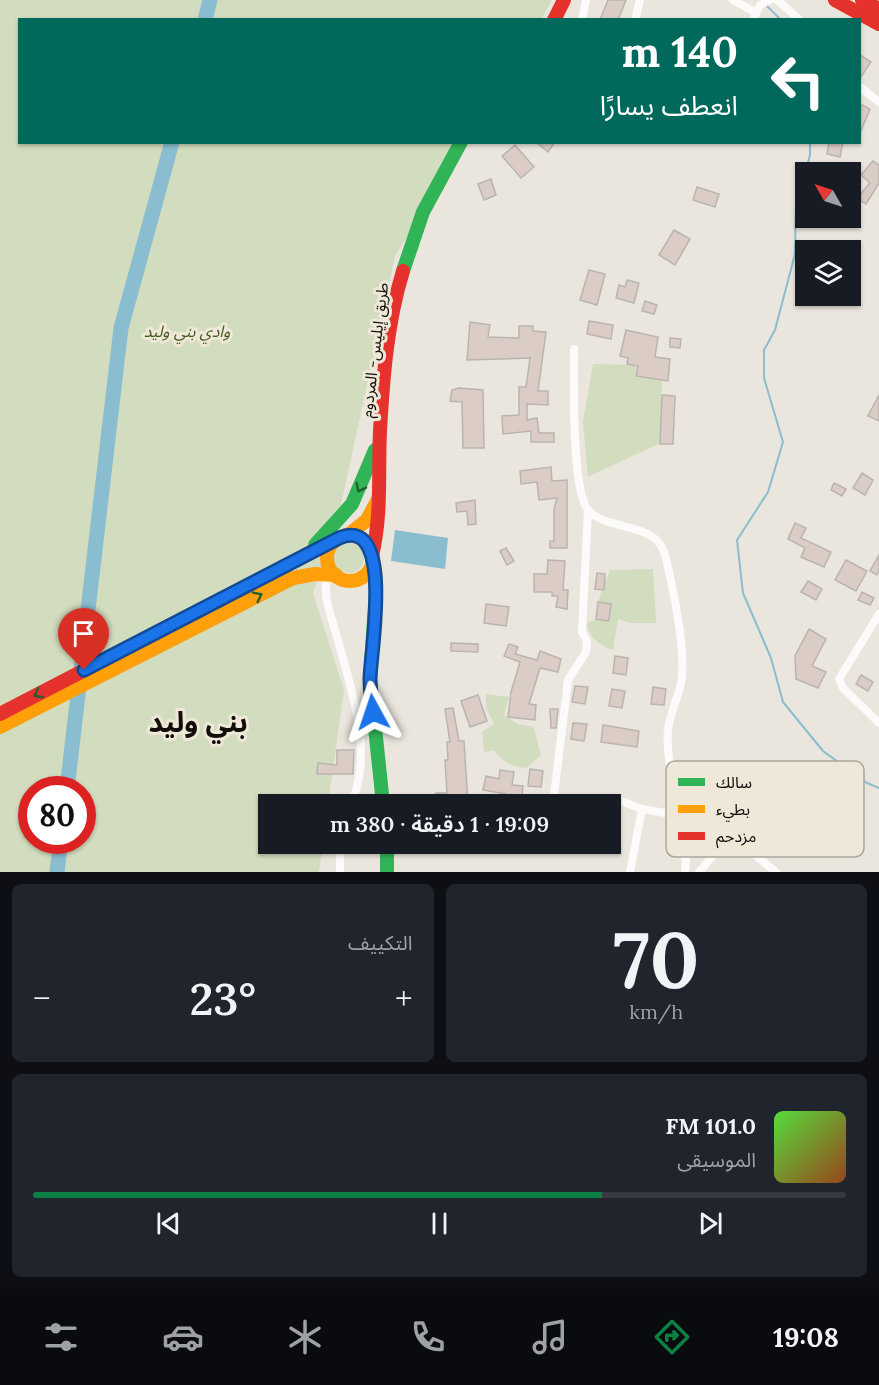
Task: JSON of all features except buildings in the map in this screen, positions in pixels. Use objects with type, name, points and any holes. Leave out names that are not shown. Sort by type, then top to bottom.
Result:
[{"type":"highway","points":[[555,18],[564,0]]},
{"type":"highway","points":[[835,0],[879,24]]},
{"type":"highway","points":[[862,0],[879,9]]},
{"type":"highway","name":"طريق إيليس- المردوم","points":[[380,433],[390,322],[401,268],[431,191],[460,144]]},
{"type":"highway","points":[[352,580],[365,574],[372,559],[379,520],[380,433]]},
{"type":"highway","points":[[0,727],[280,577],[328,533],[352,504],[366,475],[380,433]]},
{"type":"highway","points":[[297,561],[342,538],[367,520],[379,495]]},
{"type":"highway","points":[[330,572],[328,552],[342,538],[362,538],[371,549],[376,580],[370,680],[382,794]]},
{"type":"highway","points":[[0,714],[280,577],[330,572],[352,580],[366,592],[375,609]]},
{"type":"highway","points":[[387,854],[387,872]]},
{"type":"street","points":[[582,18],[586,0]]},
{"type":"street","points":[[636,18],[640,0]]},
{"type":"street","points":[[732,0],[754,16],[760,5],[770,0]]},
{"type":"street","points":[[777,0],[798,18]]},
{"type":"street","points":[[861,88],[879,102]]},
{"type":"street","points":[[554,794],[568,680],[586,652],[587,641],[582,632],[588,510],[579,487],[573,398],[574,349]]},
{"type":"street","points":[[588,510],[604,520],[644,532],[656,540],[664,551],[674,604],[682,677],[668,730],[672,761]]},
{"type":"street","points":[[330,572],[328,606],[353,695],[358,728],[360,773],[354,794]]},
{"type":"street","points":[[879,614],[839,679],[843,688],[879,723]]},
{"type":"street","points":[[621,801],[642,809],[666,812]]},
{"type":"street","points":[[630,872],[642,809]]},
{"type":"street","points":[[340,854],[340,872]]},
{"type":"street","points":[[685,857],[685,872]]},
{"type":"street","points":[[699,872],[712,857]]},
{"type":"street","points":[[757,857],[776,872]]},
{"type":"green space","name":"وادي بني وليد","points":[[0,0],[552,0],[542,18],[18,18],[18,144],[466,144],[395,256],[340,509],[313,593],[344,690],[329,794],[258,794],[258,854],[321,854],[319,872],[0,872]]},
{"type":"green space","points":[[593,364],[636,365],[635,377],[662,379],[660,443],[588,477],[583,422]]},
{"type":"green space","points":[[349,543],[360,547],[364,558],[360,569],[349,573],[338,569],[334,558],[338,547]]},
{"type":"green space","points":[[653,569],[656,623],[630,623],[618,619],[613,650],[600,644],[590,632],[587,623],[596,619],[609,620],[611,604],[598,602],[610,570]]},
{"type":"green space","points":[[486,694],[509,697],[504,715],[518,724],[534,727],[541,756],[526,768],[508,763],[494,750],[484,752],[482,732],[494,724],[486,708]]},
{"type":"water","points":[[395,530],[448,538],[445,569],[391,561]]},
{"type":"waterway","name":"وادي بني وليد","points":[[206,18],[210,0]]},
{"type":"waterway","points":[[766,5],[779,18]]},
{"type":"waterway","name":"وادي بني وليد","points":[[69,776],[121,328],[171,144]]},
{"type":"waterway","points":[[810,144],[810,155],[796,205],[795,254],[775,330],[764,350],[764,378],[783,442],[768,492],[737,540],[743,593],[771,658],[783,702],[823,751],[837,761]]},
{"type":"waterway","points":[[864,781],[879,788]]},
{"type":"waterway","name":"وادي بني وليد","points":[[57,872],[59,854]]},
{"type":"traffic: fast","points":[[403,271],[423,212],[460,144]]},
{"type":"traffic: fast","points":[[315,545],[352,504],[375,450]]},
{"type":"traffic: fast","points":[[372,561],[376,590],[370,680],[382,794]]},
{"type":"traffic: fast","points":[[387,854],[387,872]]},
{"type":"traffic: slow","points":[[348,535],[367,520],[377,501]]},
{"type":"traffic: slow","points":[[350,535],[366,542],[373,558],[366,574],[350,581],[334,574],[327,558],[334,542],[350,535]]},
{"type":"traffic: slow","points":[[0,727],[293,578],[315,574],[336,575]]},
{"type":"traffic: jam","points":[[555,18],[564,0]]},
{"type":"traffic: jam","points":[[835,0],[879,24]]},
{"type":"traffic: jam","points":[[862,0],[879,9]]},
{"type":"traffic: jam","points":[[372,556],[378,509],[384,371],[389,331],[403,271]]},
{"type":"traffic: jam","points":[[0,714],[335,540]]},
{"type":"district","name":"بني وليد","points":[[198,722]]},
{"type":"route","points":[[84,670],[343,536],[355,536],[362,538],[371,549],[376,580],[370,680],[373,712]]}]
